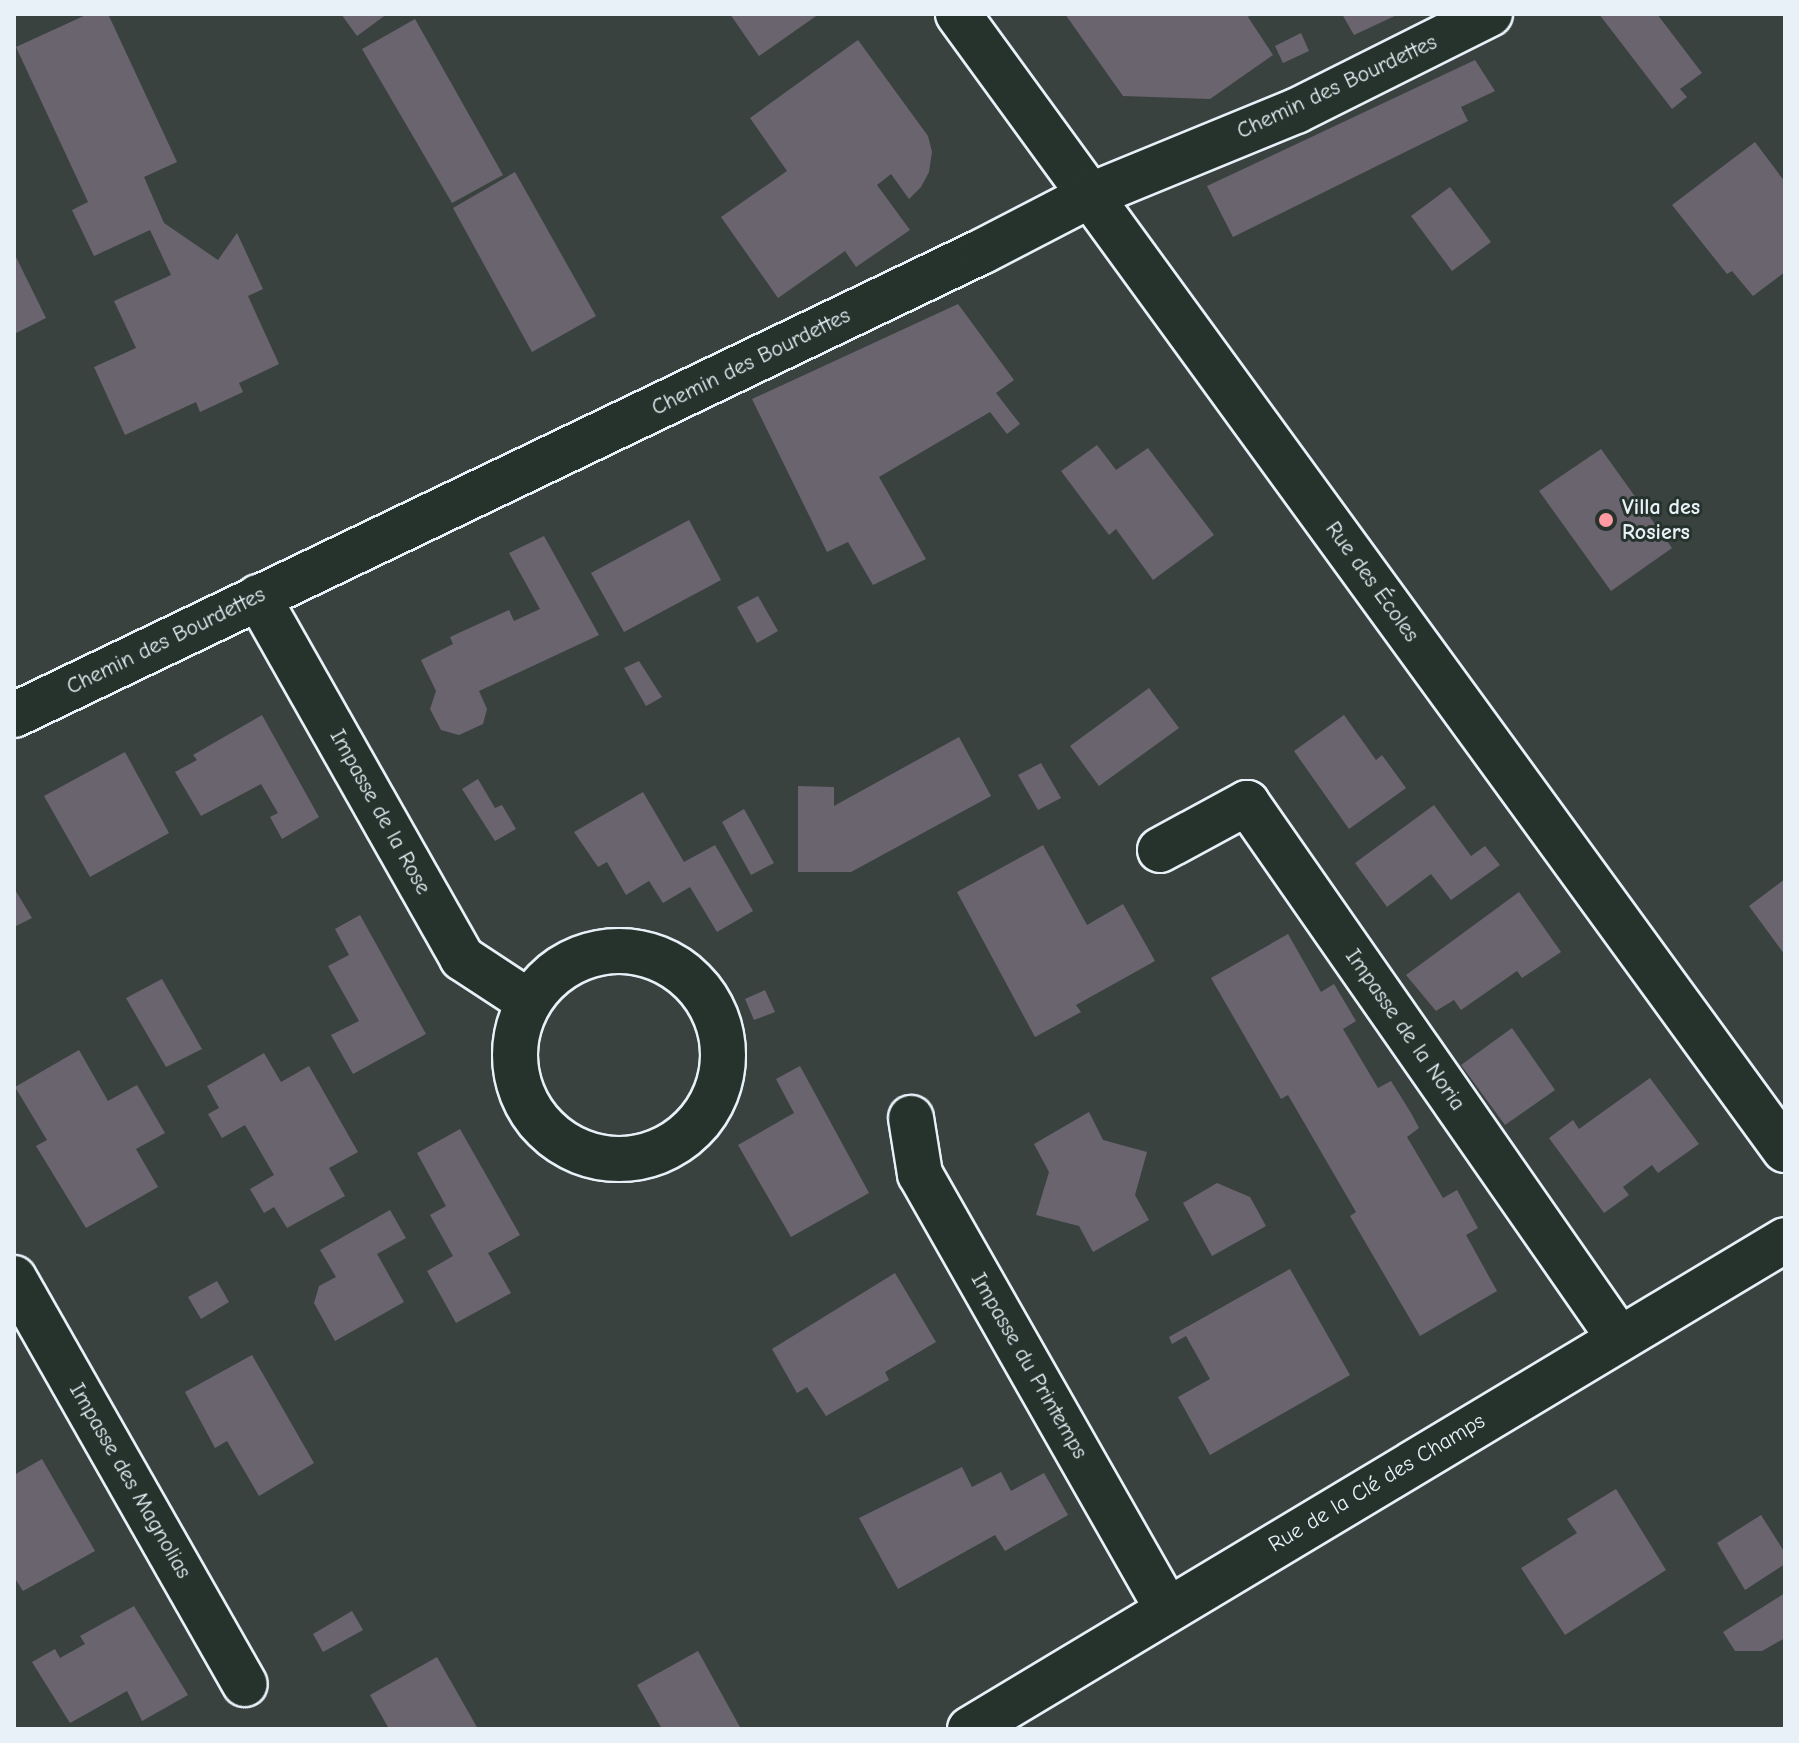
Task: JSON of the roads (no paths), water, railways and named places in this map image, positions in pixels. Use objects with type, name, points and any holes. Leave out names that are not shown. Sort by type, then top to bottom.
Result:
[{"type":"street","name":"Rue des Écoles","points":[[958,14],[1785,1150]]},
{"type":"street","name":"Chemin des Bourdettes","points":[[14,715],[983,251],[1091,195],[1296,111],[1490,14]]},
{"type":"street","name":"Impasse de la Rose","points":[[258,597],[462,958],[529,1002]]},
{"type":"street","name":"Impasse de la Noria","points":[[1160,850],[1247,803],[1619,1338]]},
{"type":"street","points":[[612,951],[647,954],[677,968],[702,992],[718,1022],[724,1056],[718,1089],[701,1120],[675,1144],[643,1158],[609,1160],[575,1151],[546,1131],[526,1103],[515,1070],[516,1034],[529,1002],[550,976],[591,955],[612,951]]},
{"type":"street","name":"Impasse du Printemps","points":[[911,1118],[920,1174],[1167,1608]]},
{"type":"street","name":"Rue de la Clé des Champs","points":[[970,1729],[1167,1608],[1785,1240]]},
{"type":"street","name":"Impasse des Magnolias","points":[[14,1278],[245,1684]]},
{"type":"place","name":"Villa des Rosiers","points":[[1606,520]]}]
